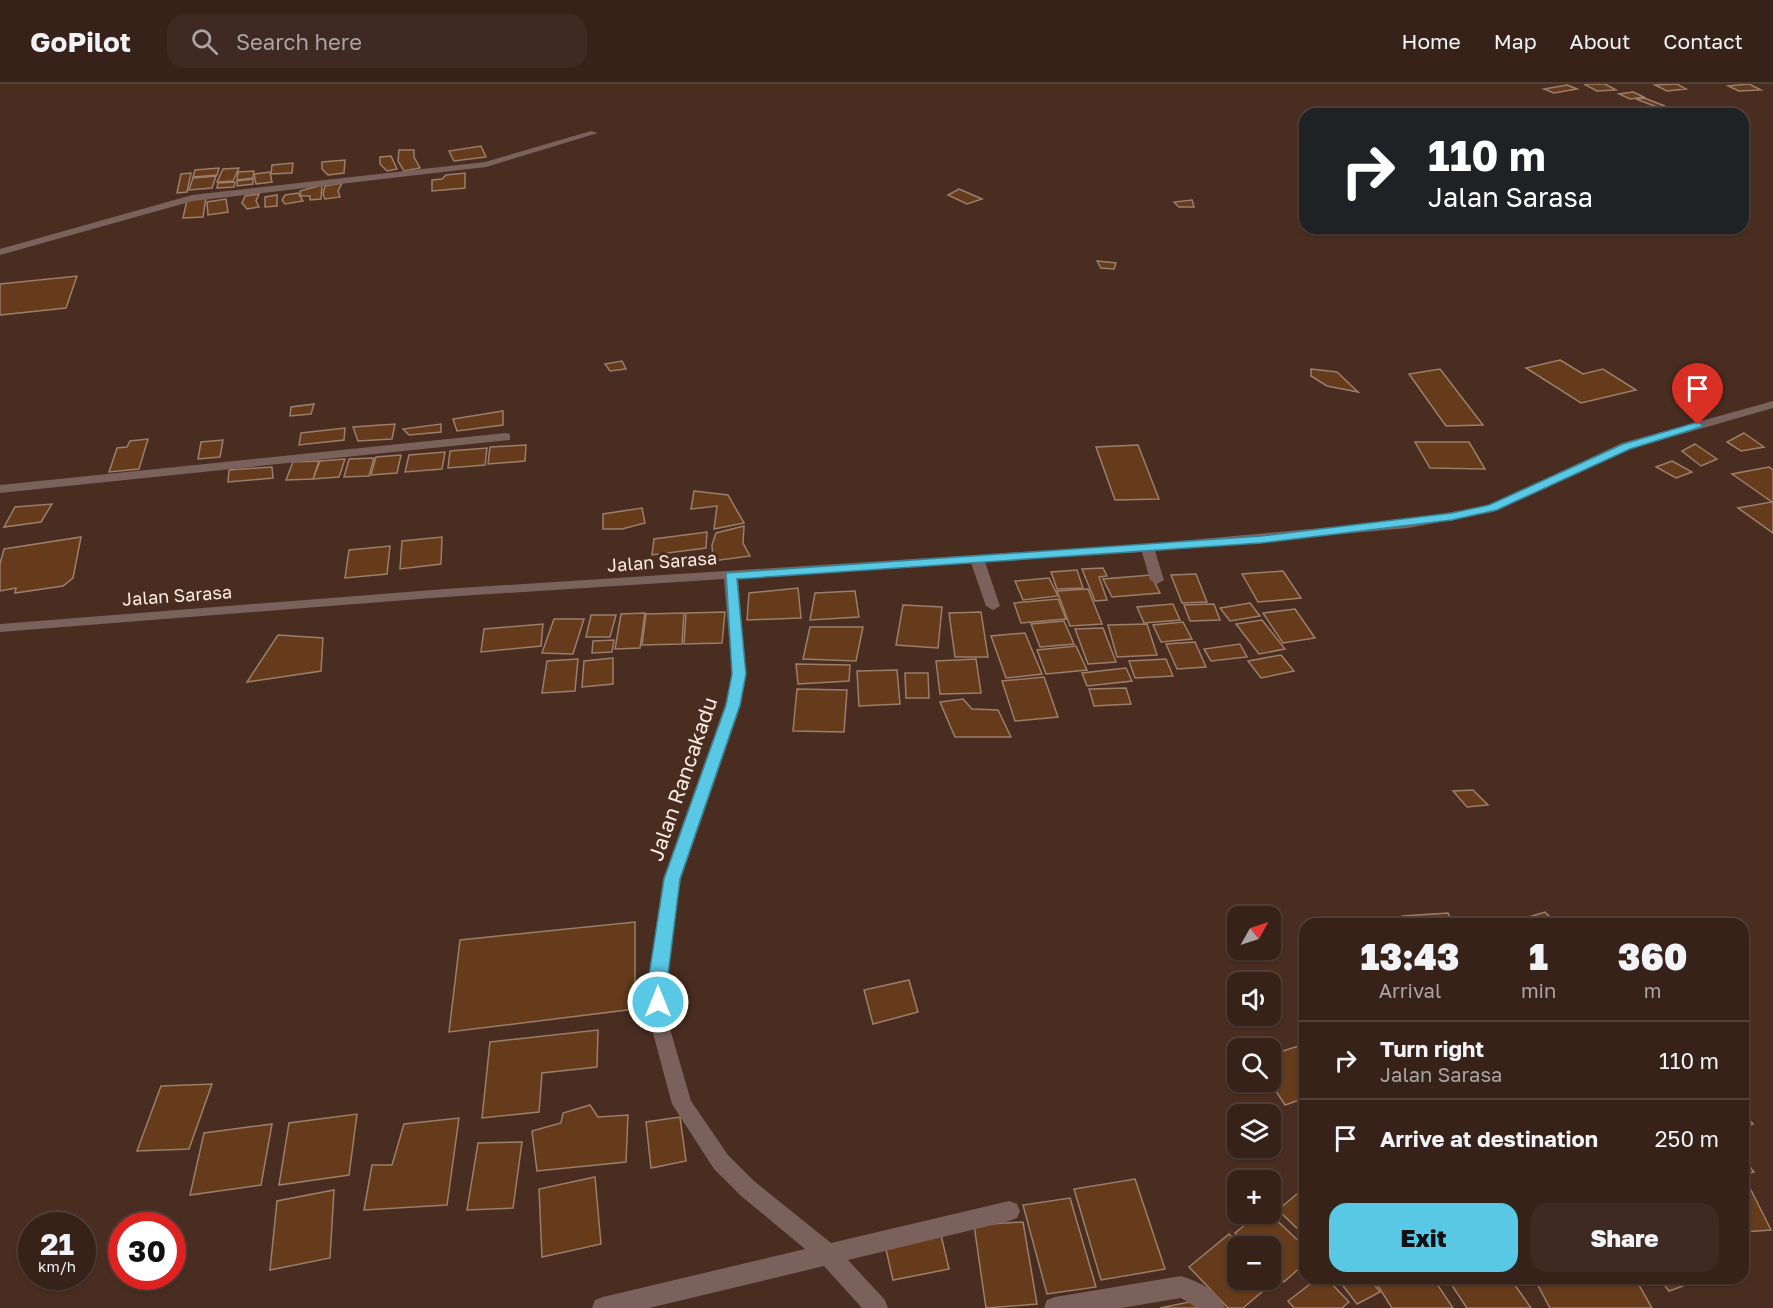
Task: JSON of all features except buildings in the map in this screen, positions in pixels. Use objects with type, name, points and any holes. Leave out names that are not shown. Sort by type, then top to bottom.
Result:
[{"type":"street","points":[[0,252],[192,198],[486,164],[594,134]]},
{"type":"street","name":"Jalan Sarasa","points":[[0,628],[445,593],[1147,548],[1387,526],[1492,508],[1626,446],[1773,404]]},
{"type":"street","points":[[0,489],[506,437]]},
{"type":"street","points":[[1147,548],[1157,580]]},
{"type":"street","points":[[977,560],[993,606]]},
{"type":"street","name":"Jalan Rancakadu","points":[[731,576],[739,674],[733,705],[672,879],[657,982],[659,1022],[682,1104],[700,1134],[721,1162],[747,1188],[830,1256],[877,1308]]},
{"type":"street","points":[[603,1308],[830,1256],[1009,1211]]},
{"type":"street","points":[[1055,1308],[1181,1287],[1194,1291],[1214,1308]]},
{"type":"route","points":[[658,1002],[657,982],[672,879],[733,705],[739,674],[731,576],[1261,539],[1408,524],[1492,508],[1532,492],[1581,465],[1626,446],[1698,425]]}]
